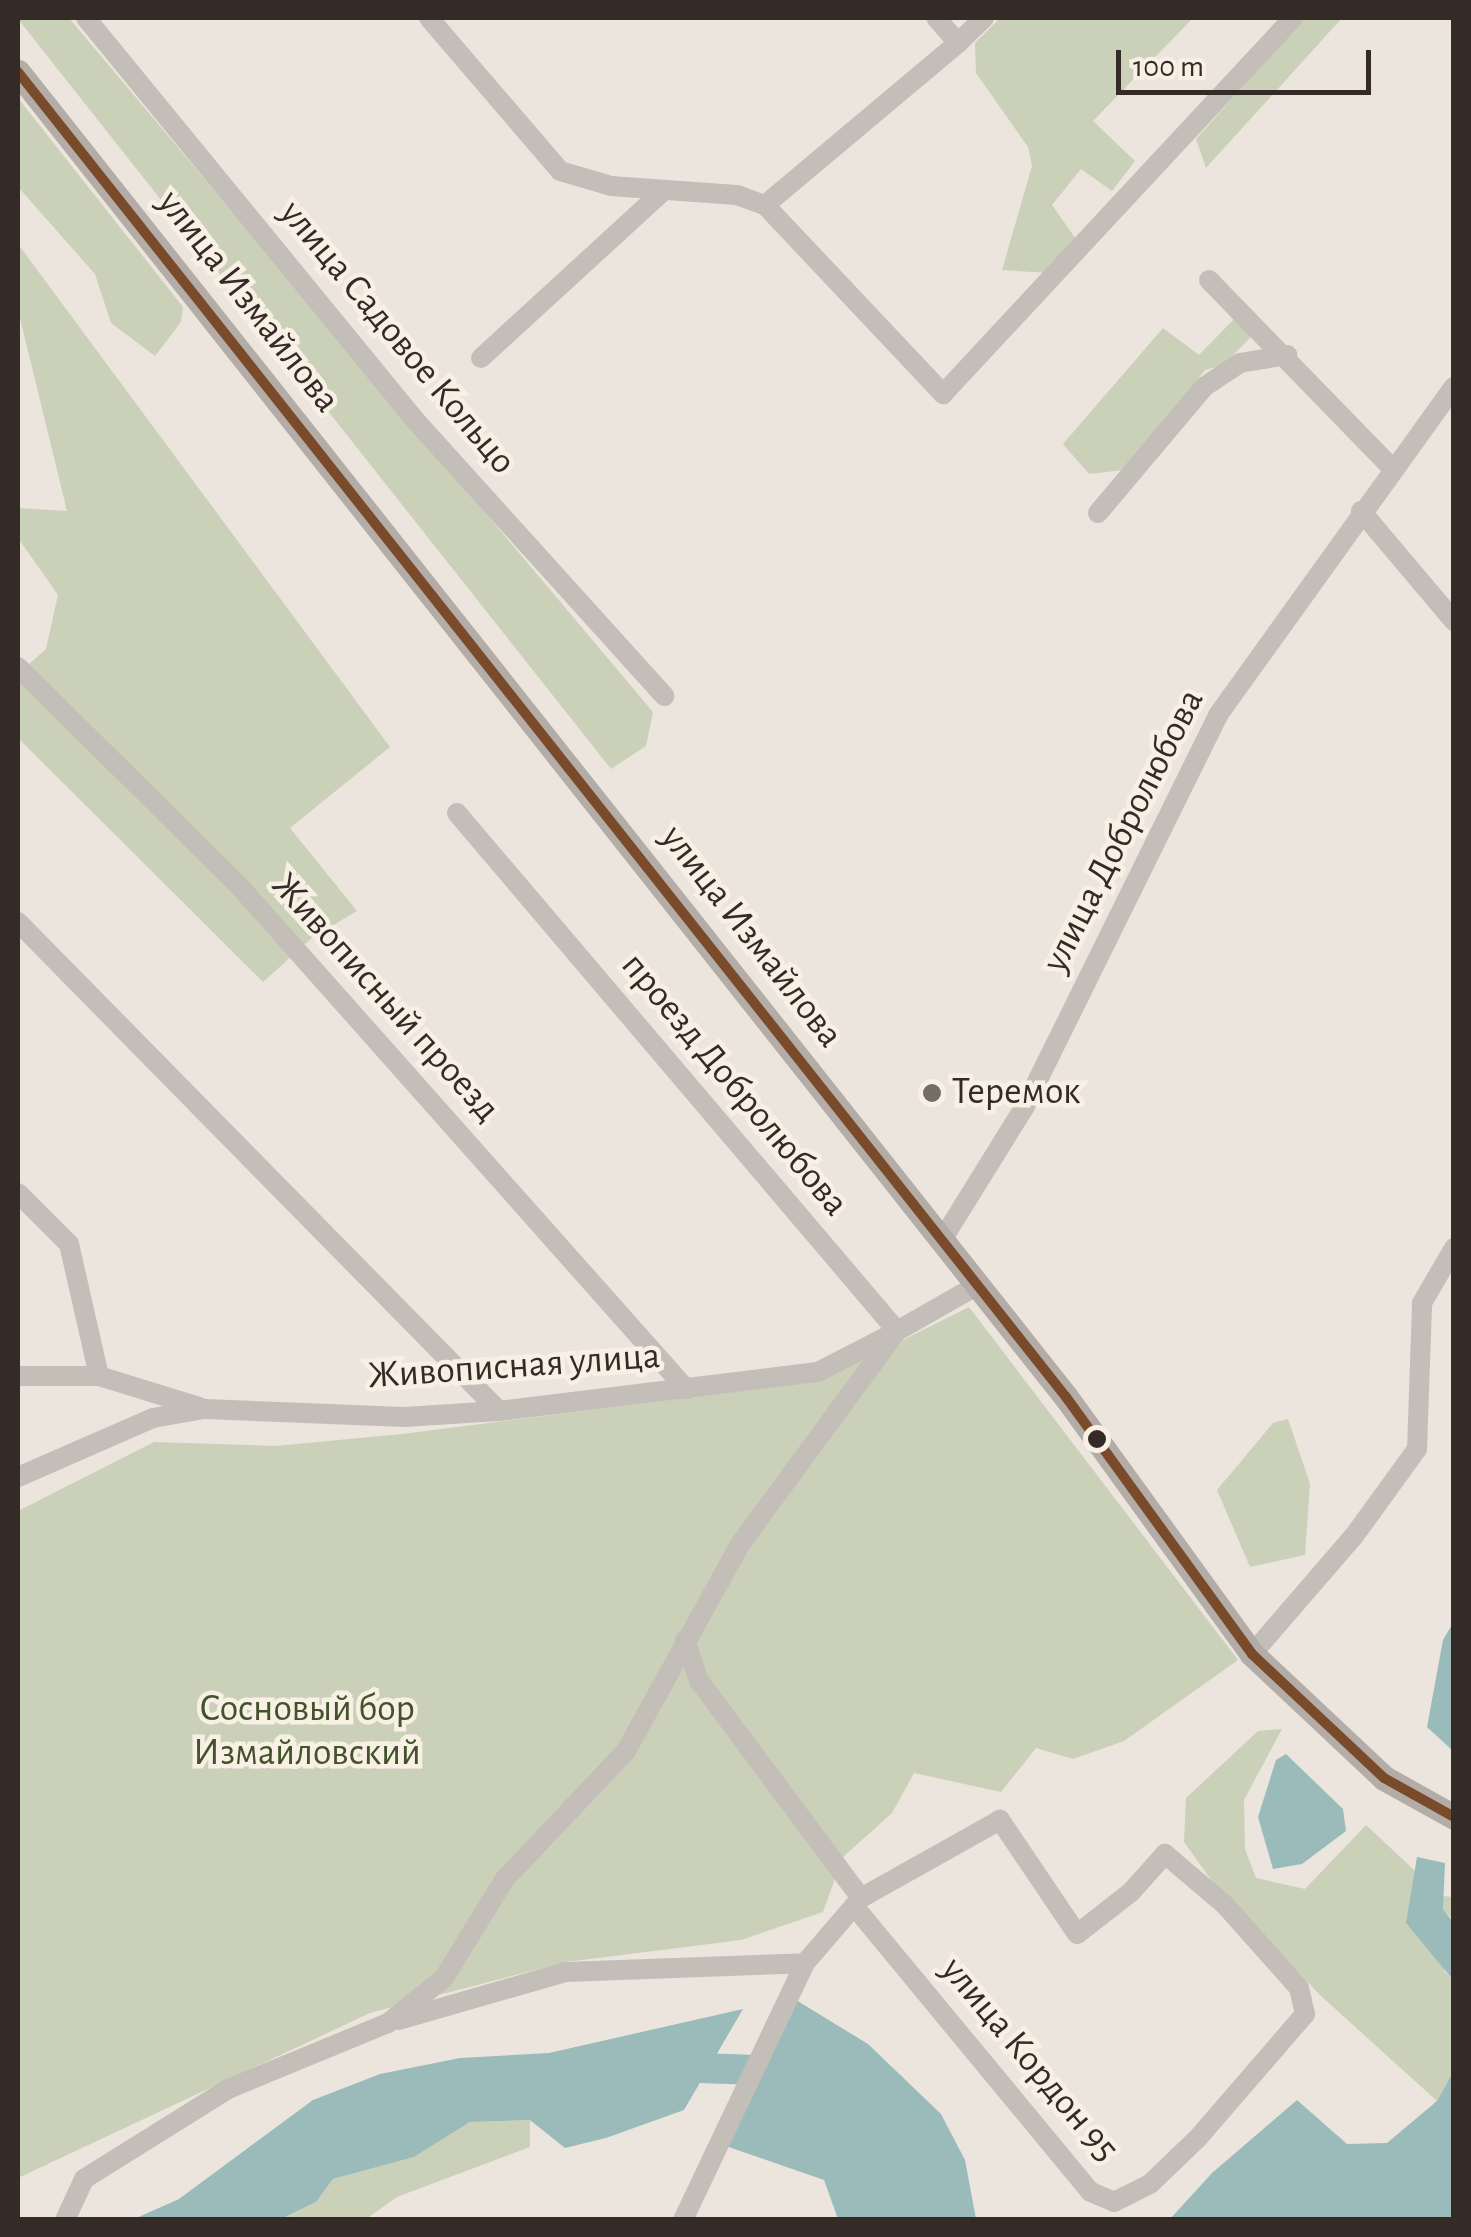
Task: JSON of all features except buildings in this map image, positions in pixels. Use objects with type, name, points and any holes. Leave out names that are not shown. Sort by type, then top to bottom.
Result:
[{"type":"main road","name":"улица Измайлова","points":[[18,72],[978,1285],[1252,1654],[1384,1778],[1454,1817]]},
{"type":"street","name":"улица Садовое Кольцо","points":[[86,18],[415,420],[664,696]]},
{"type":"street","points":[[430,18],[560,171],[662,193],[737,195],[765,205],[942,394],[1293,18]]},
{"type":"street","points":[[936,18],[958,43]]},
{"type":"street","points":[[765,205],[984,18]]},
{"type":"street","points":[[481,358],[662,193]]},
{"type":"street","points":[[1210,280],[1392,468]]},
{"type":"street","points":[[1098,513],[1204,387],[1240,363],[1286,356]]},
{"type":"street","name":"улица Добролюбова","points":[[942,1240],[1024,1108],[1218,715],[1392,468],[1454,387]]},
{"type":"street","points":[[1362,511],[1454,621]]},
{"type":"street","name":"Живописный проезд","points":[[18,667],[242,889],[686,1389]]},
{"type":"street","name":"проезд Добролюбова","points":[[457,813],[897,1331]]},
{"type":"street","points":[[18,922],[499,1411]]},
{"type":"street","points":[[18,1193],[69,1244],[99,1376]]},
{"type":"street","points":[[1252,1654],[1354,1536],[1417,1449],[1422,1303],[1454,1248]]},
{"type":"street","points":[[388,2023],[444,1978],[504,1880],[626,1752],[741,1543],[897,1331],[978,1285]]},
{"type":"street","name":"Живописная улица","points":[[18,1477],[152,1418],[204,1409],[404,1417],[499,1411],[818,1372],[897,1331]]},
{"type":"street","points":[[18,1376],[99,1376],[204,1409]]},
{"type":"street","name":"улица Кордон 95","points":[[683,2220],[805,1963],[858,1902],[1000,1820],[1077,1934],[1131,1892],[1165,1854],[1225,1905],[1298,1988],[1305,2014],[1198,2138],[1150,2184],[1114,2202],[1091,2192],[858,1902],[699,1680],[685,1640]]},
{"type":"street","points":[[65,2220],[84,2179],[228,2090],[388,2023],[565,1972],[805,1963]]},
{"type":"green space","points":[[69,18],[653,712],[646,746],[611,769],[18,19]]},
{"type":"green space","points":[[1000,18],[1193,18],[1093,121],[1135,161],[1112,191],[1081,169],[1052,205],[1078,242],[1050,273],[1002,270],[1032,166],[1028,147],[976,73],[975,43]]},
{"type":"green space","points":[[1304,18],[1342,18],[1206,168],[1196,139]]},
{"type":"green space","points":[[18,98],[183,307],[181,322],[155,356],[111,323],[95,274],[18,187]]},
{"type":"green space","points":[[18,244],[390,747],[290,828],[357,911],[313,937],[263,982],[18,738],[18,674],[46,649],[58,595],[18,538],[18,508],[67,511],[18,310]]},
{"type":"green space","points":[[1235,318],[1254,334],[1223,365],[1205,370],[1124,470],[1089,474],[1063,444],[1163,328],[1199,355]]},
{"type":"green space","name":"Сосновый бор Измайловский","points":[[969,1307],[1238,1660],[1124,1741],[1073,1759],[1036,1748],[1001,1792],[914,1773],[892,1813],[843,1857],[823,1912],[741,1940],[566,1962],[370,2013],[18,2178],[18,1511],[154,1442],[275,1446],[402,1434],[823,1380]]},
{"type":"green space","points":[[1288,1419],[1310,1484],[1305,1555],[1250,1567],[1217,1490],[1273,1423]]},
{"type":"green space","points":[[1282,1729],[1244,1800],[1245,1849],[1256,1878],[1305,1889],[1366,1825],[1442,1896],[1453,1897],[1453,1920],[1443,1909],[1444,1971],[1453,1980],[1453,2072],[1437,2101],[1321,1996],[1214,1884],[1184,1842],[1186,1798],[1258,1731]]},
{"type":"green space","points":[[530,2120],[530,2147],[397,2197],[366,2219],[282,2220],[316,2202],[333,2179],[414,2157],[470,2122]]},
{"type":"water","points":[[1453,1623],[1453,1751],[1427,1727],[1443,1640]]},
{"type":"water","points":[[1286,1754],[1343,1809],[1346,1831],[1302,1864],[1273,1869],[1258,1817],[1276,1760]]},
{"type":"water","points":[[1417,1857],[1445,1863],[1443,1909],[1453,1922],[1453,1980],[1406,1923]]},
{"type":"water","points":[[791,1997],[868,2044],[941,2114],[965,2160],[976,2219],[838,2219],[824,2180],[720,2144]]},
{"type":"water","points":[[743,2009],[684,2110],[606,2138],[565,2148],[530,2120],[470,2122],[414,2157],[333,2179],[316,2202],[282,2219],[134,2219],[179,2199],[313,2100],[380,2074],[460,2058],[549,2053]]},
{"type":"water","points":[[1453,2072],[1453,2219],[1170,2219],[1212,2173],[1297,2100],[1347,2144],[1387,2143],[1437,2101]]},
{"type":"waterway","points":[[671,2067],[785,2071]]},
{"type":"transit line","points":[[18,72],[1066,1397],[1252,1654],[1384,1778],[1454,1817]]},
{"type":"place","name":"Теремок","points":[[932,1093]]}]
